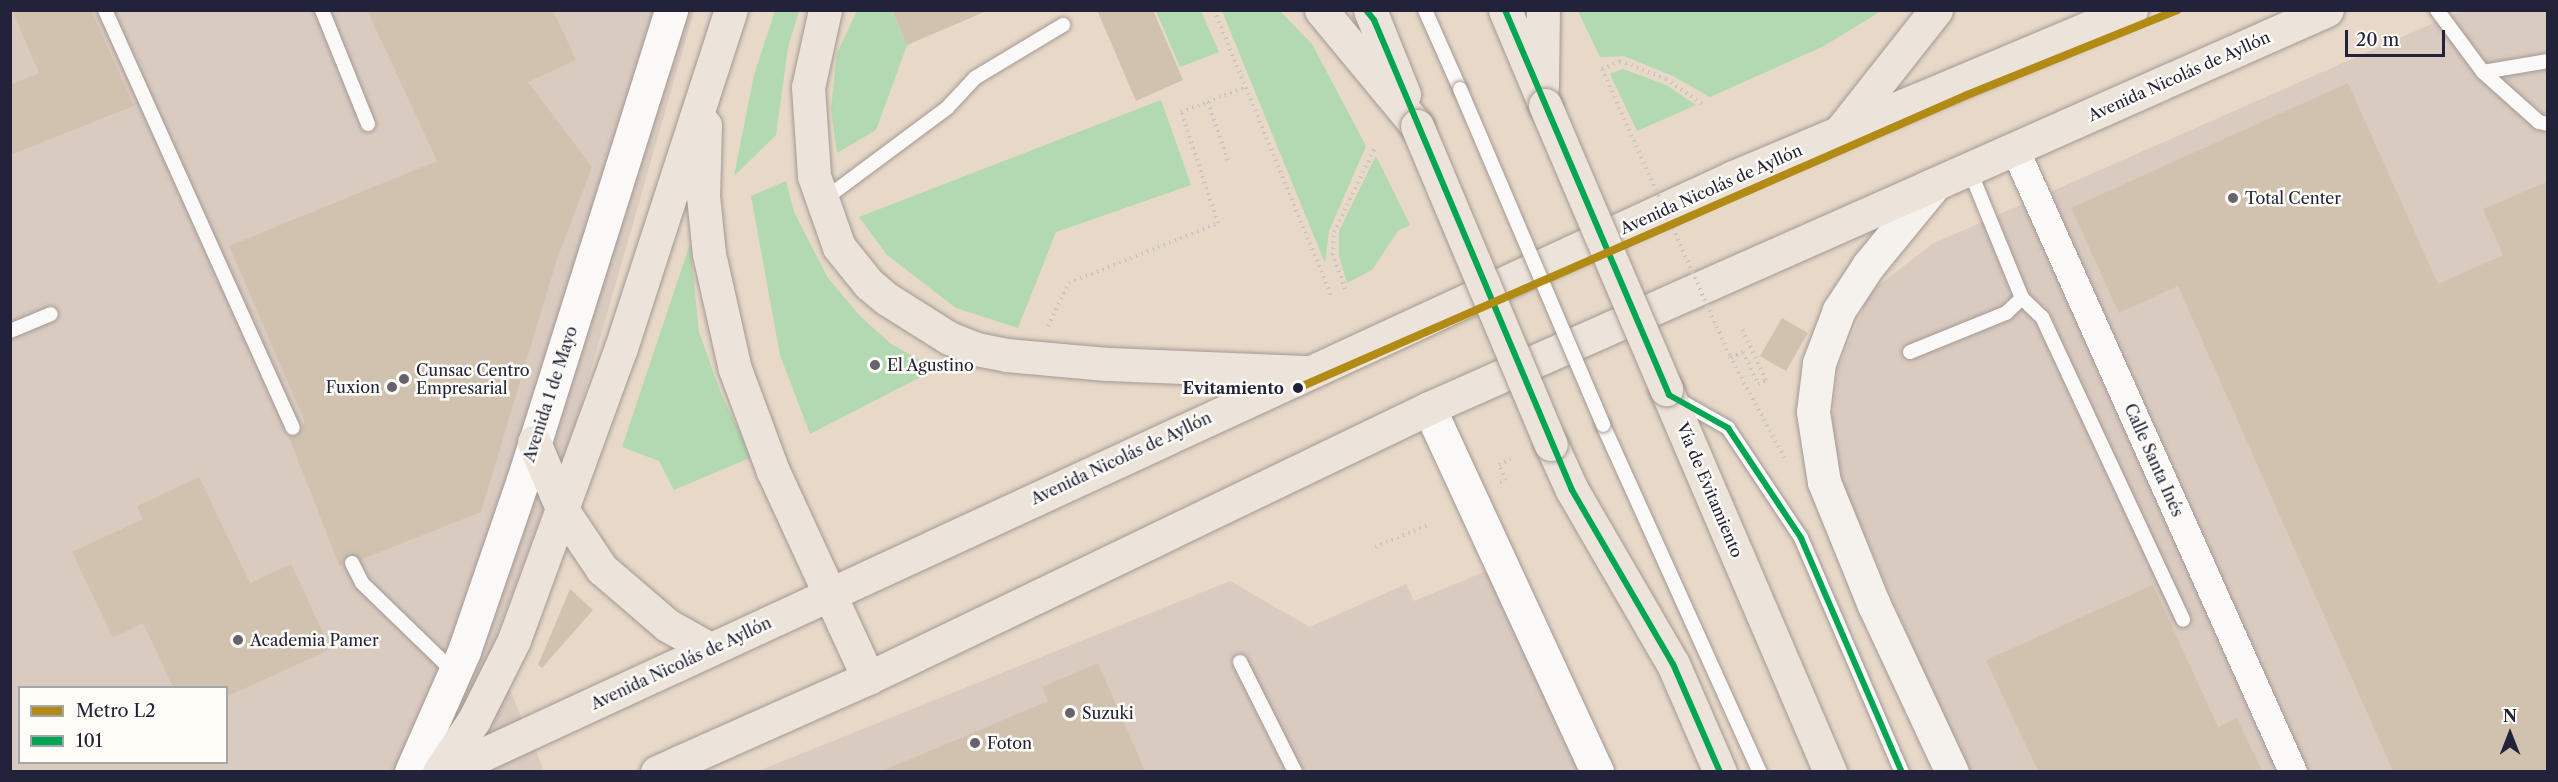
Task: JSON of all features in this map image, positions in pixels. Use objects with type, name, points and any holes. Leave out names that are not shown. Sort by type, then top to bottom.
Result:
[{"type":"main road","points":[[439,771],[474,720],[514,640],[563,511],[731,10]]},
{"type":"main road","points":[[825,10],[812,58],[807,118],[820,202],[839,247],[869,284],[917,321],[976,349],[1044,360],[1306,372]]},
{"type":"main road","points":[[1321,10],[1417,126]]},
{"type":"main road","name":"Vía de Evitamiento","points":[[1504,10],[1830,771]]},
{"type":"main road","points":[[1543,10],[1544,101]]},
{"type":"main road","points":[[1838,134],[1936,10]]},
{"type":"main road","name":"Avenida Nicolás de Ayllón","points":[[445,771],[830,595],[1306,372],[1838,134],[2132,10]]},
{"type":"main road","name":"Avenida Nicolás de Ayllón","points":[[666,770],[868,678],[1429,408],[2015,149],[2284,21],[2327,10]]},
{"type":"main road","points":[[1370,14],[1572,490],[1673,664],[1720,771]]},
{"type":"main road","points":[[710,78],[703,196],[719,312],[753,422],[868,678]]},
{"type":"main road","points":[[1935,184],[1868,266],[1839,310],[1819,363],[1813,411],[1824,482],[1874,605],[1952,771]]},
{"type":"main road","points":[[534,442],[563,511],[588,551],[627,595],[667,625],[711,649]]},
{"type":"street","name":"Avenida 1 de Mayo","points":[[411,771],[456,674],[534,442],[671,10]]},
{"type":"street","name":"Calle Santa Inés","points":[[2015,149],[2293,771]]},
{"type":"street","points":[[1429,408],[1598,771]]},
{"type":"lane","points":[[105,10],[293,428]]},
{"type":"lane","points":[[322,10],[368,124]]},
{"type":"lane","points":[[1425,10],[1603,425],[1760,771]]},
{"type":"lane","points":[[2437,10],[2483,72],[2539,122],[2547,124]]},
{"type":"lane","points":[[820,202],[947,108],[975,78],[1063,25]]},
{"type":"lane","points":[[2483,72],[2547,61]]},
{"type":"lane","points":[[1969,169],[2022,298],[2042,317],[2183,620]]},
{"type":"lane","points":[[1910,352],[2006,313],[2022,298]]},
{"type":"lane","points":[[10,332],[51,314]]},
{"type":"lane","points":[[1668,392],[1728,428],[1801,538],[1902,771]]},
{"type":"lane","points":[[352,563],[362,583],[456,674]]},
{"type":"lane","points":[[1240,662],[1295,771]]},
{"type":"path","points":[[1214,10],[1331,295]]},
{"type":"path","points":[[1704,105],[1666,80],[1620,61],[1602,69],[1730,356],[1743,352],[1758,384],[1766,380],[1741,327]]},
{"type":"path","points":[[1043,334],[1069,283],[1218,223],[1181,112],[1245,87]]},
{"type":"path","points":[[1208,102],[1228,161]]},
{"type":"path","points":[[1345,289],[1333,255],[1334,232],[1374,148]]},
{"type":"path","points":[[1374,547],[1428,525]]},
{"type":"shaded area","points":[[10,11],[694,11],[576,422],[492,647],[544,771],[11,771]]},
{"type":"shaded area","points":[[2461,11],[2547,11],[2547,771],[1966,771],[1829,451],[1838,369],[1870,292],[1932,244]]},
{"type":"shaded area","points":[[1491,569],[1609,772],[756,772],[1230,581],[1310,627],[1406,584],[1414,601]]},
{"type":"green space","points":[[775,11],[799,11],[788,47],[776,135],[734,176],[754,75]]},
{"type":"green space","points":[[857,11],[892,11],[907,45],[876,130],[837,153],[831,109],[837,53]]},
{"type":"green space","points":[[1156,11],[1201,11],[1219,52],[1180,67]]},
{"type":"green space","points":[[1222,11],[1280,11],[1312,44],[1366,146],[1329,231],[1325,263]]},
{"type":"green space","points":[[1578,11],[1881,11],[1824,46],[1710,97],[1673,76],[1624,56],[1600,57]]},
{"type":"green space","points":[[1623,69],[1666,85],[1696,105],[1637,131],[1610,74]]},
{"type":"green space","points":[[1161,100],[1191,185],[1056,232],[1018,328],[956,308],[887,255],[859,217]]},
{"type":"green space","points":[[1376,156],[1410,225],[1398,231],[1372,270],[1347,283],[1339,256],[1339,231]]},
{"type":"green space","points":[[786,181],[794,212],[828,278],[860,316],[891,344],[936,369],[810,434],[780,355],[751,196]]},
{"type":"green space","points":[[690,244],[699,332],[722,396],[752,457],[674,490],[659,461],[622,447]]},
{"type":"building","points":[[12,10],[91,10],[134,106],[10,155],[10,85],[39,73]]},
{"type":"building","points":[[367,10],[553,10],[576,60],[528,82],[592,167],[557,259],[481,512],[360,560],[349,555],[340,567],[288,435],[297,436],[305,422],[229,246],[437,161]]},
{"type":"building","points":[[892,10],[989,10],[907,45]]},
{"type":"building","points":[[1097,10],[1153,10],[1183,80],[1136,101]]},
{"type":"building","points":[[2348,83],[2438,284],[2503,255],[2483,209],[2547,182],[2547,771],[2393,771],[2178,286],[2119,313],[2071,208]]},
{"type":"building","points":[[1782,318],[1808,333],[1786,371],[1760,356]]},
{"type":"building","points":[[199,477],[250,583],[291,564],[331,649],[228,696],[228,686],[173,686],[143,623],[113,638],[72,552],[143,519],[137,506]]},
{"type":"building","points":[[2153,585],[2218,727],[2237,718],[2262,771],[2038,771],[1986,660]]},
{"type":"building","points":[[570,589],[593,610],[542,668],[538,665]]},
{"type":"building","name":"Suzuki","points":[[1098,663],[1145,771],[882,771],[1048,701],[1042,687]]},
{"type":"metro line","name":"L2","points":[[1298,388],[1967,95],[2177,10]]},
{"type":"transit line","name":"101","points":[[1366,10],[1374,20],[1572,490],[1673,664],[1720,772]]},
{"type":"transit line","name":"101","points":[[1505,10],[1669,395],[1728,428],[1801,538],[1902,772]]},
{"type":"place","name":"Total Center","points":[[2233,198]]},
{"type":"place","name":"El Agustino","points":[[875,365]]},
{"type":"place","name":"Cunsac Centro Empresarial","points":[[404,379]]},
{"type":"place","name":"Fuxion","points":[[392,387]]},
{"type":"place","name":"Evitamiento","points":[[1298,388]]},
{"type":"place","name":"Academia Pamer","points":[[238,640]]},
{"type":"place","name":"Suzuki","points":[[1070,713]]},
{"type":"place","name":"Foton","points":[[975,743]]}]
